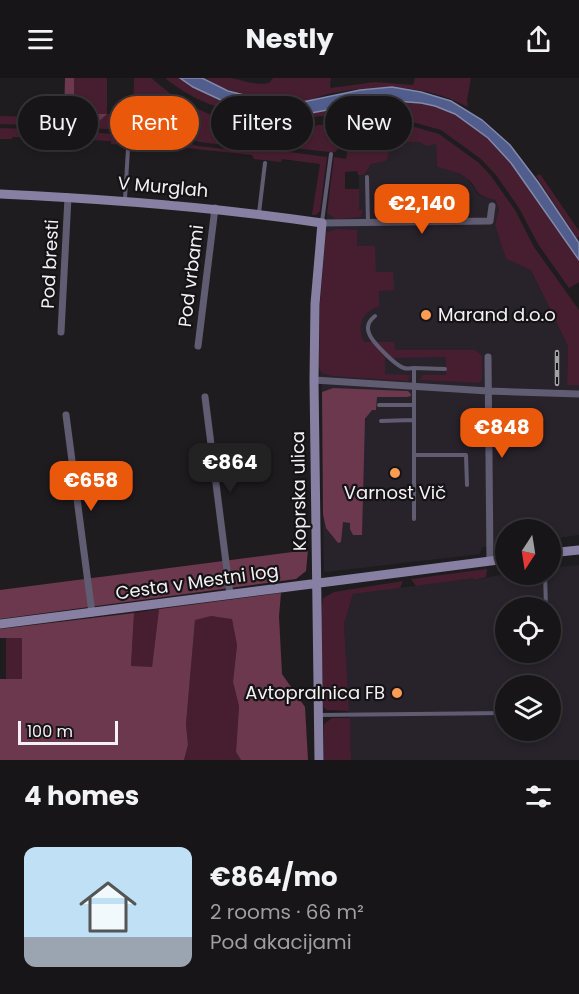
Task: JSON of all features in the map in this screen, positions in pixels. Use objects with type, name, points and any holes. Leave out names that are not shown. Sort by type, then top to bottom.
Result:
[{"type":"street","name":"V Murglah","points":[[0,194],[124,200],[214,208],[322,223]]},
{"type":"street","name":"Pod bresti","points":[[62,332],[68,197]]},
{"type":"street","points":[[322,223],[490,221],[492,206]]},
{"type":"street","name":"Pod vrbami","points":[[198,346],[214,208]]},
{"type":"street","name":"Koprska ulica","points":[[319,760],[314,380],[315,304],[322,223]]},
{"type":"street","points":[[488,357],[490,561]]},
{"type":"street","points":[[314,380],[488,391],[579,394]]},
{"type":"street","points":[[205,396],[230,594]]},
{"type":"street","points":[[66,415],[92,613]]},
{"type":"street","points":[[561,552],[579,550]]},
{"type":"street","name":"Cesta v Mestni log","points":[[0,624],[495,560]]},
{"type":"lane","points":[[124,200],[128,150]]},
{"type":"lane","name":"Koprska ulica","points":[[322,223],[331,154]]},
{"type":"lane","points":[[259,213],[266,163]]},
{"type":"lane","points":[[367,177],[368,223]]},
{"type":"lane","points":[[375,316],[368,326],[368,333],[396,363],[403,368],[444,369]]},
{"type":"lane","points":[[414,368],[414,519]]},
{"type":"lane","points":[[379,405],[413,405]]},
{"type":"lane","points":[[381,421],[413,420]]},
{"type":"lane","points":[[414,455],[466,455],[467,484]]},
{"type":"lane","points":[[318,715],[495,713]]},
{"type":"shaded area","points":[[65,78],[74,78],[74,96],[65,96]]},
{"type":"shaded area","points":[[74,78],[107,78],[107,114],[110,114],[110,129],[98,129],[98,96],[74,96]]},
{"type":"shaded area","points":[[134,78],[151,78],[174,96],[134,96]]},
{"type":"shaded area","points":[[165,78],[180,78],[212,96],[211,105],[199,99],[199,96],[188,94]]},
{"type":"shaded area","points":[[205,78],[230,78],[259,84],[269,83],[273,78],[331,78],[331,88],[375,82],[413,85],[415,78],[471,78],[468,107],[436,94],[402,88],[367,88],[313,98],[313,96],[247,96],[226,89]]},
{"type":"shaded area","points":[[412,102],[435,106],[455,114],[488,138],[511,163],[579,260],[579,282],[569,288],[538,244],[519,208],[496,175],[481,159],[441,130],[412,122]]},
{"type":"shaded area","points":[[199,109],[211,115],[211,143],[199,142]]},
{"type":"shaded area","points":[[325,110],[325,116],[313,117],[313,111]]},
{"type":"shaded area","points":[[98,114],[107,114],[98,122]]},
{"type":"shaded area","points":[[0,116],[18,117],[18,125],[0,124]]},
{"type":"shaded area","points":[[325,125],[325,150],[337,150],[329,152],[312,150],[313,127]]},
{"type":"shaded area","points":[[412,126],[439,134],[479,163],[515,210],[534,247],[579,310],[579,385],[567,385],[568,346],[531,270],[506,259],[495,225],[499,208],[495,200],[481,195],[462,175],[437,167],[436,144],[426,146],[420,142],[412,142]]},
{"type":"shaded area","points":[[0,128],[18,129],[18,137],[0,139]]},
{"type":"shaded area","points":[[98,133],[110,134],[110,141],[98,140]]},
{"type":"shaded area","points":[[412,142],[436,144],[437,167],[467,178],[480,196],[494,200],[499,207],[495,225],[506,259],[531,270],[568,346],[567,385],[579,385],[579,535],[561,538],[561,519],[495,519],[495,546],[482,547],[480,554],[324,571],[323,515],[368,415],[333,388],[322,392],[319,367],[320,304],[327,213],[359,210],[359,175],[364,175],[371,164],[386,161],[388,150],[412,150]]},
{"type":"shaded area","points":[[199,146],[211,147],[211,150],[274,150],[327,157],[320,211],[312,215],[320,164],[282,159],[281,162],[254,159],[252,155],[199,149]]},
{"type":"shaded area","points":[[347,150],[388,150],[386,161],[371,164],[364,175],[358,175],[357,171],[345,172],[345,189],[359,189],[359,210],[363,210],[361,217],[336,219],[327,213],[334,157],[346,159]]},
{"type":"shaded area","points":[[540,174],[579,231],[579,238],[576,237],[536,176]]},
{"type":"shaded area","points":[[336,229],[357,230],[357,246],[375,246],[376,272],[393,272],[394,290],[379,291],[379,306],[368,312],[362,320],[361,330],[364,342],[394,342],[395,350],[475,350],[482,356],[482,380],[479,383],[419,380],[423,375],[446,375],[446,357],[385,358],[385,374],[410,375],[408,381],[333,376],[322,373],[319,367],[320,304],[326,233]]},
{"type":"shaded area","points":[[333,388],[408,391],[411,394],[407,397],[377,397],[376,410],[372,410],[365,419],[362,535],[353,535],[350,523],[343,522],[341,542],[338,543],[326,528],[323,514],[322,392]]},
{"type":"shaded area","points":[[308,550],[306,571],[296,579],[0,619],[0,590]]},
{"type":"shaded area","points":[[579,565],[579,760],[351,760],[344,624],[353,594],[474,578],[475,580],[495,576],[495,585],[561,585],[561,567]]},
{"type":"shaded area","points":[[487,569],[486,577],[474,580],[474,578],[416,586],[411,579]]},
{"type":"shaded area","points":[[403,581],[400,588],[353,594],[344,624],[349,711],[327,710],[323,704],[321,618],[323,598],[334,592]]},
{"type":"shaded area","points":[[281,593],[279,616],[282,674],[305,707],[308,760],[241,760],[236,752],[239,706],[233,682],[237,645],[232,619],[211,616],[195,620],[186,724],[188,745],[184,760],[0,760],[0,679],[22,679],[22,638],[0,638],[0,629],[134,613],[131,666],[152,667],[159,609]]},
{"type":"shaded area","points":[[159,609],[152,667],[131,667],[134,613]]},
{"type":"shaded area","points":[[211,616],[232,618],[237,645],[233,682],[239,706],[236,752],[241,760],[184,760],[188,745],[186,724],[195,619]]},
{"type":"shaded area","points":[[6,638],[22,638],[22,679],[6,679]]},
{"type":"shaded area","points":[[332,718],[350,718],[351,760],[324,760],[324,724]]},
{"type":"water","points":[[180,78],[202,78],[228,91],[248,96],[212,96]]},
{"type":"water","points":[[392,87],[421,92],[451,101],[482,120],[510,145],[538,182],[579,243],[579,260],[511,163],[488,138],[455,114],[412,102],[412,96],[331,96]]},
{"type":"water","points":[[325,97],[325,110],[313,113],[313,100]]},
{"type":"railway","points":[[557,352],[557,384]]},
{"type":"place","name":"Marand d.o.o","points":[[426,315]]},
{"type":"place","name":"Varnost Vič","points":[[395,473]]},
{"type":"place","name":"Avtopralnica FB","points":[[397,693]]}]
